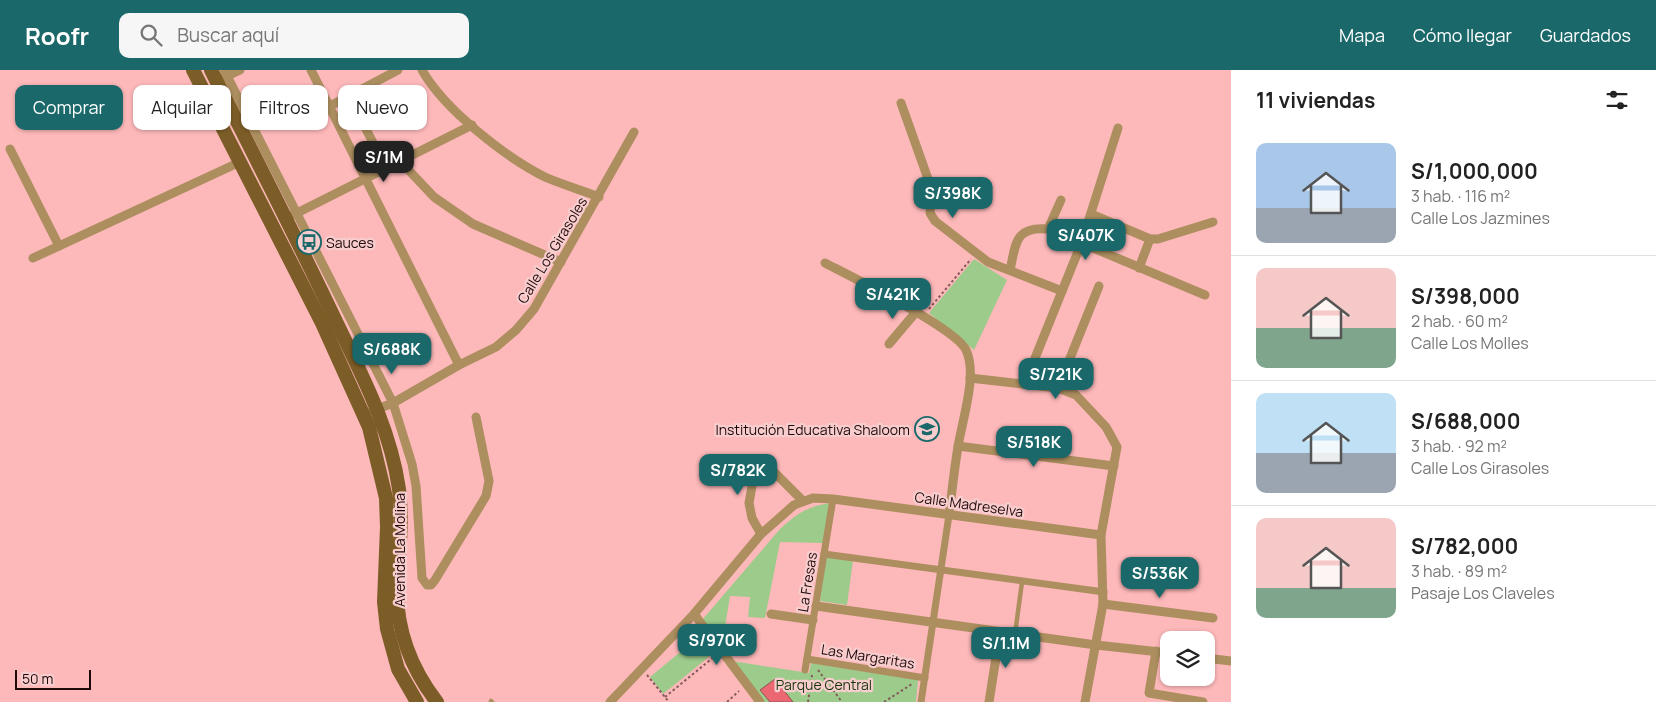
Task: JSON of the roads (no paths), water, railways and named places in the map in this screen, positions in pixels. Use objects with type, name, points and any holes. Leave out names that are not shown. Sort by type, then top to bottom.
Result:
[{"type":"main road","name":"Avenida La Molina","points":[[193,70],[322,323],[363,413],[376,450],[386,498],[387,527],[384,602],[386,629],[398,669],[417,702]]},
{"type":"main road","name":"Avenida La Molina","points":[[220,74],[292,216],[378,410],[392,456],[400,504],[401,532],[398,587],[402,633],[416,669],[437,702]]},
{"type":"street","points":[[220,74],[240,70]]},
{"type":"street","points":[[311,70],[367,178],[459,365]]},
{"type":"street","points":[[370,85],[398,70]]},
{"type":"street","points":[[422,70],[443,99],[491,142],[545,176],[599,197]]},
{"type":"street","points":[[330,106],[338,102]]},
{"type":"street","points":[[901,103],[932,190],[930,209],[932,216],[988,262],[1062,291]]},
{"type":"street","points":[[472,125],[292,216],[393,403],[412,464],[416,486],[422,578],[427,585],[431,585],[435,580],[486,496],[489,481],[476,417]]},
{"type":"street","points":[[1024,383],[1081,244],[1118,128]]},
{"type":"street","points":[[366,130],[386,168]]},
{"type":"street","name":"Calle Los Girasoles","points":[[363,413],[378,410],[393,403],[459,365],[496,347],[516,330],[534,309],[599,197],[634,132]]},
{"type":"street","points":[[10,148],[59,246]]},
{"type":"street","points":[[33,258],[240,162]]},
{"type":"street","points":[[400,162],[434,197],[473,224],[561,262]]},
{"type":"street","points":[[1048,229],[1061,200]]},
{"type":"street","points":[[1091,214],[1150,238],[1167,237],[1213,222]]},
{"type":"street","points":[[1010,270],[1017,239],[1029,230],[1036,228],[1048,229],[1205,295]]},
{"type":"street","points":[[1139,268],[1150,238]]},
{"type":"street","points":[[825,263],[919,314],[958,339],[966,349],[970,360],[970,378],[958,446],[934,623],[921,702]]},
{"type":"street","points":[[1058,388],[1099,286]]},
{"type":"street","points":[[889,344],[919,314]]},
{"type":"street","points":[[970,378],[1058,388],[1076,396],[1086,404],[1113,436],[1117,446],[1101,535],[1103,604],[1085,702]]},
{"type":"street","points":[[958,446],[1114,466]]},
{"type":"street","points":[[610,702],[694,614],[761,534],[794,506],[803,501],[767,465],[759,463],[754,470],[749,504],[752,518],[761,534]]},
{"type":"street","name":"Calle Madreselva","points":[[803,501],[833,499],[1101,535]]},
{"type":"street","name":"La Fresas","points":[[809,672],[807,658],[833,499]]},
{"type":"street","points":[[824,554],[1104,592]]},
{"type":"street","points":[[1103,604],[1213,618]]},
{"type":"street","points":[[816,606],[1096,645],[1160,652]]},
{"type":"street","points":[[694,614],[760,702]]},
{"type":"street","points":[[771,614],[814,620]]},
{"type":"street","points":[[989,702],[1000,632]]},
{"type":"street","points":[[1156,651],[1149,693],[1203,702]]},
{"type":"street","name":"Las Margaritas","points":[[807,658],[925,678]]},
{"type":"street","points":[[1215,659],[1231,661]]},
{"type":"lane","points":[[1015,634],[1022,582]]},
{"type":"place","name":"Sauces","points":[[309,242]]},
{"type":"place","name":"Institución Educativa Shaloom","points":[[927,429]]},
{"type":"park label","name":"Parque Central","points":[[824,684]]}]
